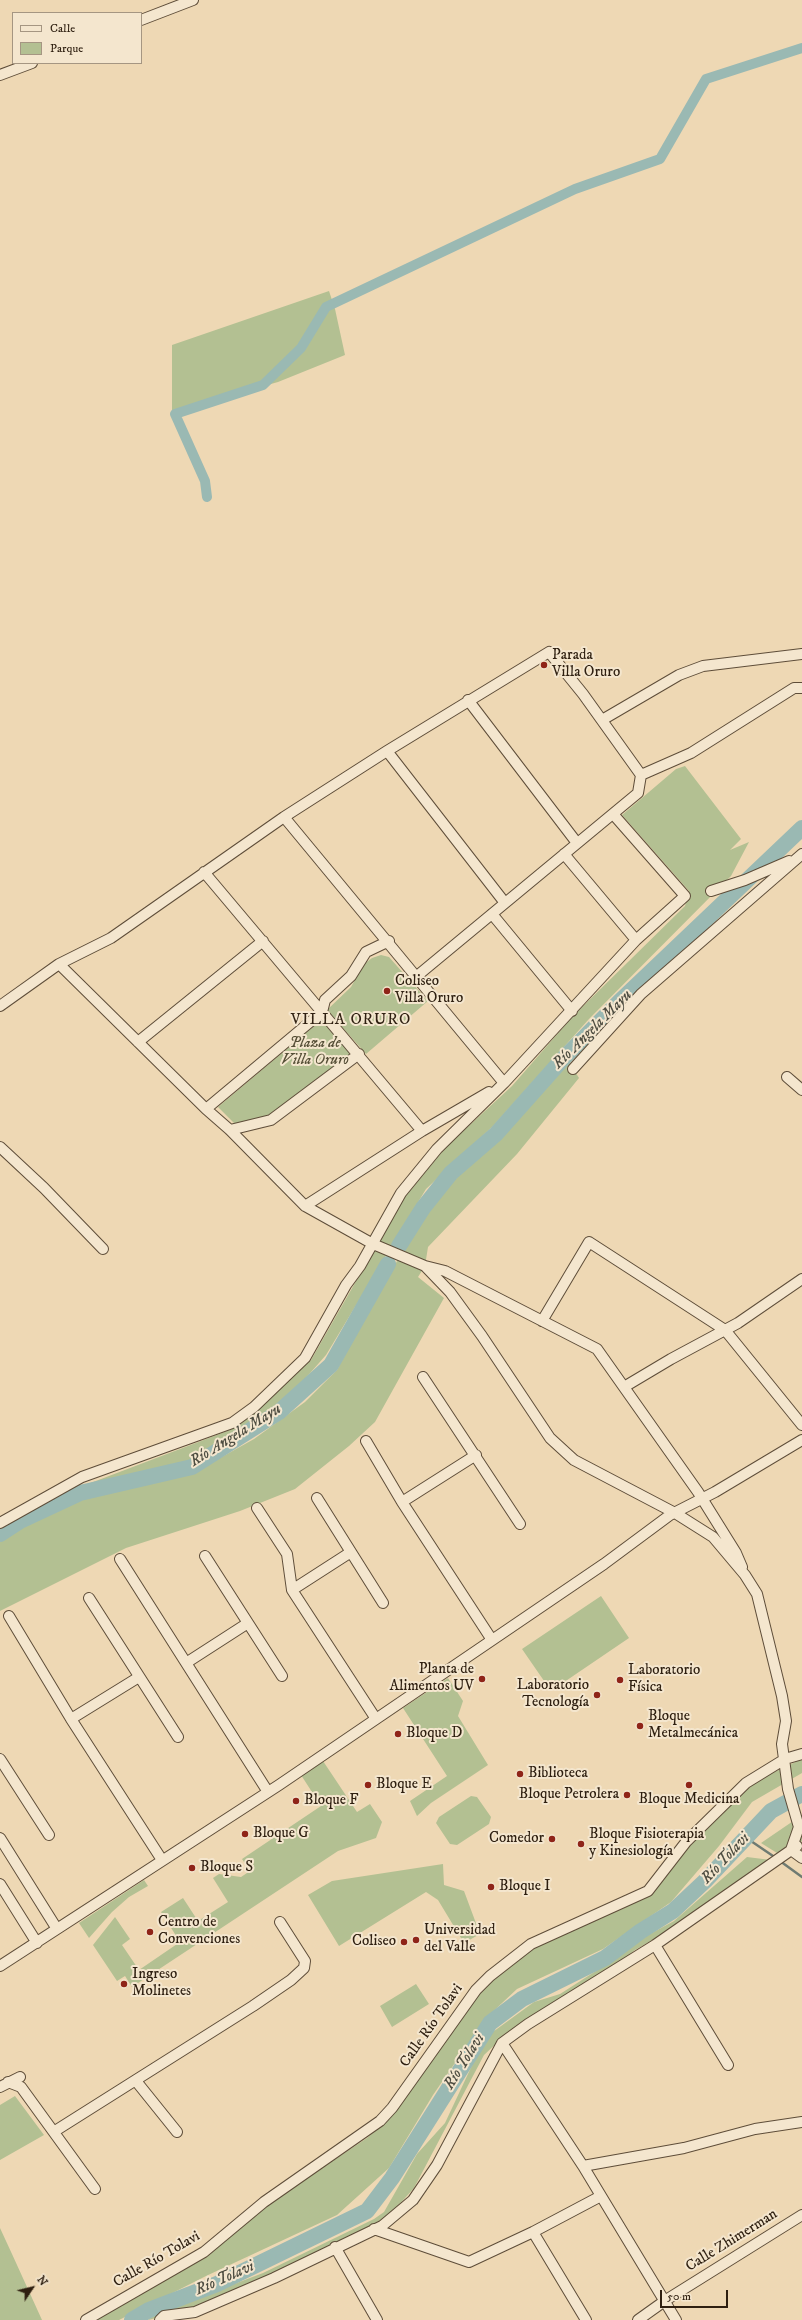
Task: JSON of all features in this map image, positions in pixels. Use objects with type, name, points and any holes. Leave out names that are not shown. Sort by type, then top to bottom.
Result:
[{"type":"street","points":[[142,20],[193,0]]},
{"type":"street","points":[[0,76],[30,64]]},
{"type":"street","points":[[0,1006],[59,964],[111,938],[284,817],[387,750],[549,652],[602,720],[641,775],[638,793],[417,976]]},
{"type":"street","points":[[602,720],[679,675],[703,666],[802,654]]},
{"type":"street","points":[[641,775],[691,753],[794,688],[802,688]]},
{"type":"street","points":[[468,700],[577,844]]},
{"type":"street","points":[[387,750],[505,903]]},
{"type":"street","points":[[0,1523],[82,1477],[232,1422],[254,1407],[305,1358],[346,1285],[373,1244],[405,1188],[458,1127],[504,1083],[636,940],[685,896],[612,814]]},
{"type":"street","points":[[284,817],[389,941],[504,1083]]},
{"type":"street","points":[[564,854],[636,940]]},
{"type":"street","points":[[711,891],[745,880],[800,856]]},
{"type":"street","points":[[573,1069],[641,994],[800,856]]},
{"type":"street","points":[[204,872],[359,1054],[422,1131]]},
{"type":"street","points":[[492,914],[572,1011]]},
{"type":"street","points":[[206,1109],[322,1012],[325,1000],[351,976],[366,952],[389,941]]},
{"type":"street","points":[[138,1042],[263,942]]},
{"type":"street","points":[[59,964],[206,1109],[230,1130],[305,1206],[373,1244],[425,1266],[445,1271],[597,1349],[702,1499],[736,1553],[745,1575]]},
{"type":"street","points":[[230,1130],[271,1120],[359,1054]]},
{"type":"street","points":[[787,1078],[802,1090]]},
{"type":"street","points":[[305,1206],[422,1131],[504,1083]]},
{"type":"street","points":[[0,1146],[44,1188],[103,1249]]},
{"type":"street","points":[[542,1321],[589,1242],[725,1330],[802,1425]]},
{"type":"street","points":[[425,1266],[450,1292],[482,1336],[550,1438],[574,1460],[675,1513],[713,1537],[745,1575],[757,1594],[782,1696],[786,1721],[782,1744],[788,1789],[799,1827],[791,1850]]},
{"type":"street","points":[[624,1387],[671,1359],[725,1330],[802,1279]]},
{"type":"street","points":[[423,1377],[476,1455],[520,1524]]},
{"type":"street","points":[[0,1966],[268,1792],[604,1564],[675,1513],[702,1499],[802,1440]]},
{"type":"street","points":[[366,1441],[402,1502],[492,1640]]},
{"type":"street","points":[[402,1502],[476,1455]]},
{"type":"street","points":[[317,1498],[383,1603]]},
{"type":"street","points":[[257,1508],[287,1554],[292,1590],[376,1719]]},
{"type":"street","points":[[292,1590],[351,1552]]},
{"type":"street","points":[[205,1556],[282,1676]]},
{"type":"street","points":[[120,1559],[268,1792]]},
{"type":"street","points":[[89,1598],[178,1737]]},
{"type":"street","points":[[9,1616],[71,1719],[162,1860]]},
{"type":"street","points":[[186,1663],[248,1623]]},
{"type":"street","points":[[71,1719],[140,1677]]},
{"type":"street","name":"Calle Río Tolavi","points":[[86,2320],[204,2252],[264,2202],[380,2121],[392,2108],[476,1990],[490,1976],[531,1944],[648,1891],[686,1842],[746,1783],[785,1760],[802,1754]]},
{"type":"street","points":[[0,1759],[49,1835]]},
{"type":"street","points":[[0,1838],[57,1929]]},
{"type":"street","points":[[160,2320],[164,2316],[195,2312],[274,2278],[335,2247],[382,2226],[413,2200],[437,2165],[502,2043],[528,2024],[655,1945],[802,1843]]},
{"type":"street","points":[[791,1850],[802,1858]]},
{"type":"street","points":[[0,1884],[37,1942]]},
{"type":"street","points":[[55,2131],[252,2006],[291,1980],[304,1968],[306,1961],[280,1922]]},
{"type":"street","points":[[655,1945],[728,2065]]},
{"type":"street","points":[[502,2043],[602,2196],[666,2300],[676,2320]]},
{"type":"street","points":[[4,2084],[18,2073]]},
{"type":"street","points":[[136,2081],[177,2132]]},
{"type":"street","points":[[4,2084],[21,2087],[55,2131],[95,2189]]},
{"type":"street","points":[[583,2166],[684,2148],[755,2129],[802,2122]]},
{"type":"street","points":[[374,2229],[469,2262],[533,2232],[602,2196]]},
{"type":"street","name":"Calle Zhimerman","points":[[638,2320],[666,2300],[802,2215]]},
{"type":"street","points":[[533,2232],[586,2320]]},
{"type":"street","points":[[335,2247],[377,2320]]},
{"type":"green space","points":[[329,291],[335,309],[345,355],[278,382],[172,412],[172,345]]},
{"type":"green space","points":[[685,766],[741,839],[730,850],[749,842],[731,876],[589,1019],[493,1126],[426,1189],[326,1355],[304,1380],[275,1408],[191,1460],[80,1487],[230,1430],[249,1417],[311,1360],[403,1199],[447,1146],[512,1086],[573,1016],[685,906],[689,891],[622,815],[676,769]]},
{"type":"green space","name":"Coliseo Villa Oruro","points":[[381,955],[389,957],[428,1001],[366,1054],[327,1010],[351,987],[364,964],[372,958]]},
{"type":"green space","name":"Plaza de Villa Oruro","points":[[322,1019],[350,1054],[270,1115],[235,1124],[218,1107]]},
{"type":"green space","points":[[569,1062],[579,1078],[517,1154],[428,1247],[425,1266],[418,1277],[444,1298],[375,1422],[349,1446],[295,1489],[240,1511],[126,1548],[0,1611],[0,1542],[13,1532],[82,1499],[195,1472],[254,1439],[305,1402],[337,1370],[386,1279],[427,1213],[452,1182],[504,1134],[546,1078]]},
{"type":"green space","points":[[601,1596],[629,1638],[551,1691],[522,1649]]},
{"type":"green space","points":[[448,1678],[463,1701],[458,1716],[488,1765],[431,1803],[417,1816],[410,1801],[447,1776],[403,1708]]},
{"type":"green space","points":[[802,1759],[802,1773],[752,1802],[719,1846],[671,1902],[603,1949],[517,1989],[485,2019],[433,2095],[389,2168],[337,2215],[206,2276],[119,2320],[94,2320],[367,2138],[392,2116],[474,2000],[491,1980],[529,1952],[555,1936],[645,1898],[692,1843],[755,1781]]},
{"type":"green space","points":[[323,1761],[357,1812],[370,1804],[382,1822],[376,1838],[338,1851],[132,1987],[125,1976],[117,1981],[93,1945],[115,1917],[130,1939],[122,1945],[139,1970],[180,1942],[161,1912],[183,1898],[198,1921],[228,1902],[213,1878],[219,1874],[241,1877],[250,1871],[242,1859],[321,1806],[301,1775]]},
{"type":"green space","points":[[471,1796],[477,1797],[491,1817],[489,1824],[457,1845],[450,1844],[436,1823],[439,1817]]},
{"type":"green space","points":[[802,1815],[802,1841],[793,1848],[777,1853],[761,1843]]},
{"type":"green space","points":[[747,1857],[771,1860],[689,1919],[635,1950],[612,1968],[500,2040],[484,2055],[414,2188],[387,2218],[273,2275],[193,2309],[148,2320],[158,2313],[263,2273],[374,2219],[384,2212],[417,2154],[445,2123],[475,2059],[490,2034],[534,2002],[560,1994],[610,1962],[637,1941],[674,1921]]},
{"type":"green space","points":[[443,1864],[444,1885],[464,1891],[480,1934],[464,1943],[438,1900],[426,1892],[339,1946],[308,1895],[332,1881]]},
{"type":"green space","points":[[144,1880],[148,1886],[129,1897],[112,1912],[89,1938],[79,1923]]},
{"type":"green space","points":[[416,1984],[429,2004],[392,2027],[380,2006]]},
{"type":"green space","points":[[15,2096],[44,2135],[0,2160],[0,2105]]},
{"type":"green space","points":[[0,2228],[12,2254],[42,2320],[0,2320]]},
{"type":"waterway","points":[[207,497],[205,481],[175,414],[263,385],[301,348],[326,307],[575,189],[660,159],[706,79],[802,48]]},
{"type":"waterway","name":"Río Angela Mayu","points":[[399,1246],[423,1208],[451,1173],[496,1134],[561,1061],[619,1002],[802,828]]},
{"type":"waterway","name":"Río Angela Mayu","points":[[0,1534],[20,1521],[80,1493],[192,1467],[279,1412],[331,1365],[388,1264]]},
{"type":"waterway","name":"Río Tolavi","points":[[132,2320],[149,2310],[217,2284],[367,2211],[392,2178],[490,2023],[522,1999],[605,1958],[641,1931],[673,1911],[705,1881],[771,1811],[802,1794]]},
{"type":"waterway","points":[[745,1837],[776,1858]]},
{"type":"waterway","points":[[780,1861],[802,1877]]},
{"type":"place","name":"Parada Villa Oruro","points":[[544,665]]},
{"type":"place","name":"Coliseo Villa Oruro","points":[[387,991]]},
{"type":"place","name":"Planta de Alimentos UV","points":[[482,1679]]},
{"type":"place","name":"Laboratorio Física","points":[[620,1680]]},
{"type":"place","name":"Laboratorio Tecnología","points":[[597,1695]]},
{"type":"place","name":"Bloque Metalmecánica","points":[[640,1726]]},
{"type":"place","name":"Bloque D","points":[[398,1734]]},
{"type":"place","name":"Biblioteca","points":[[520,1774]]},
{"type":"place","name":"Bloque E","points":[[368,1785]]},
{"type":"place","name":"Bloque Medicina","points":[[689,1785]]},
{"type":"place","name":"Bloque Petrolera","points":[[627,1795]]},
{"type":"place","name":"Bloque F","points":[[296,1801]]},
{"type":"place","name":"Bloque G","points":[[245,1834]]},
{"type":"place","name":"Comedor","points":[[552,1839]]},
{"type":"place","name":"Bloque Fisioterapia y Kinesiología","points":[[581,1844]]},
{"type":"place","name":"Bloque S","points":[[192,1868]]},
{"type":"place","name":"Bloque I","points":[[491,1887]]},
{"type":"place","name":"Centro de Convenciones","points":[[150,1932]]},
{"type":"place","name":"Universidad del Valle","points":[[416,1940]]},
{"type":"place","name":"Coliseo","points":[[404,1942]]},
{"type":"place","name":"Ingreso Molinetes","points":[[124,1984]]},
{"type":"district","name":"VILLA ORURO","points":[[351,1021]]}]
